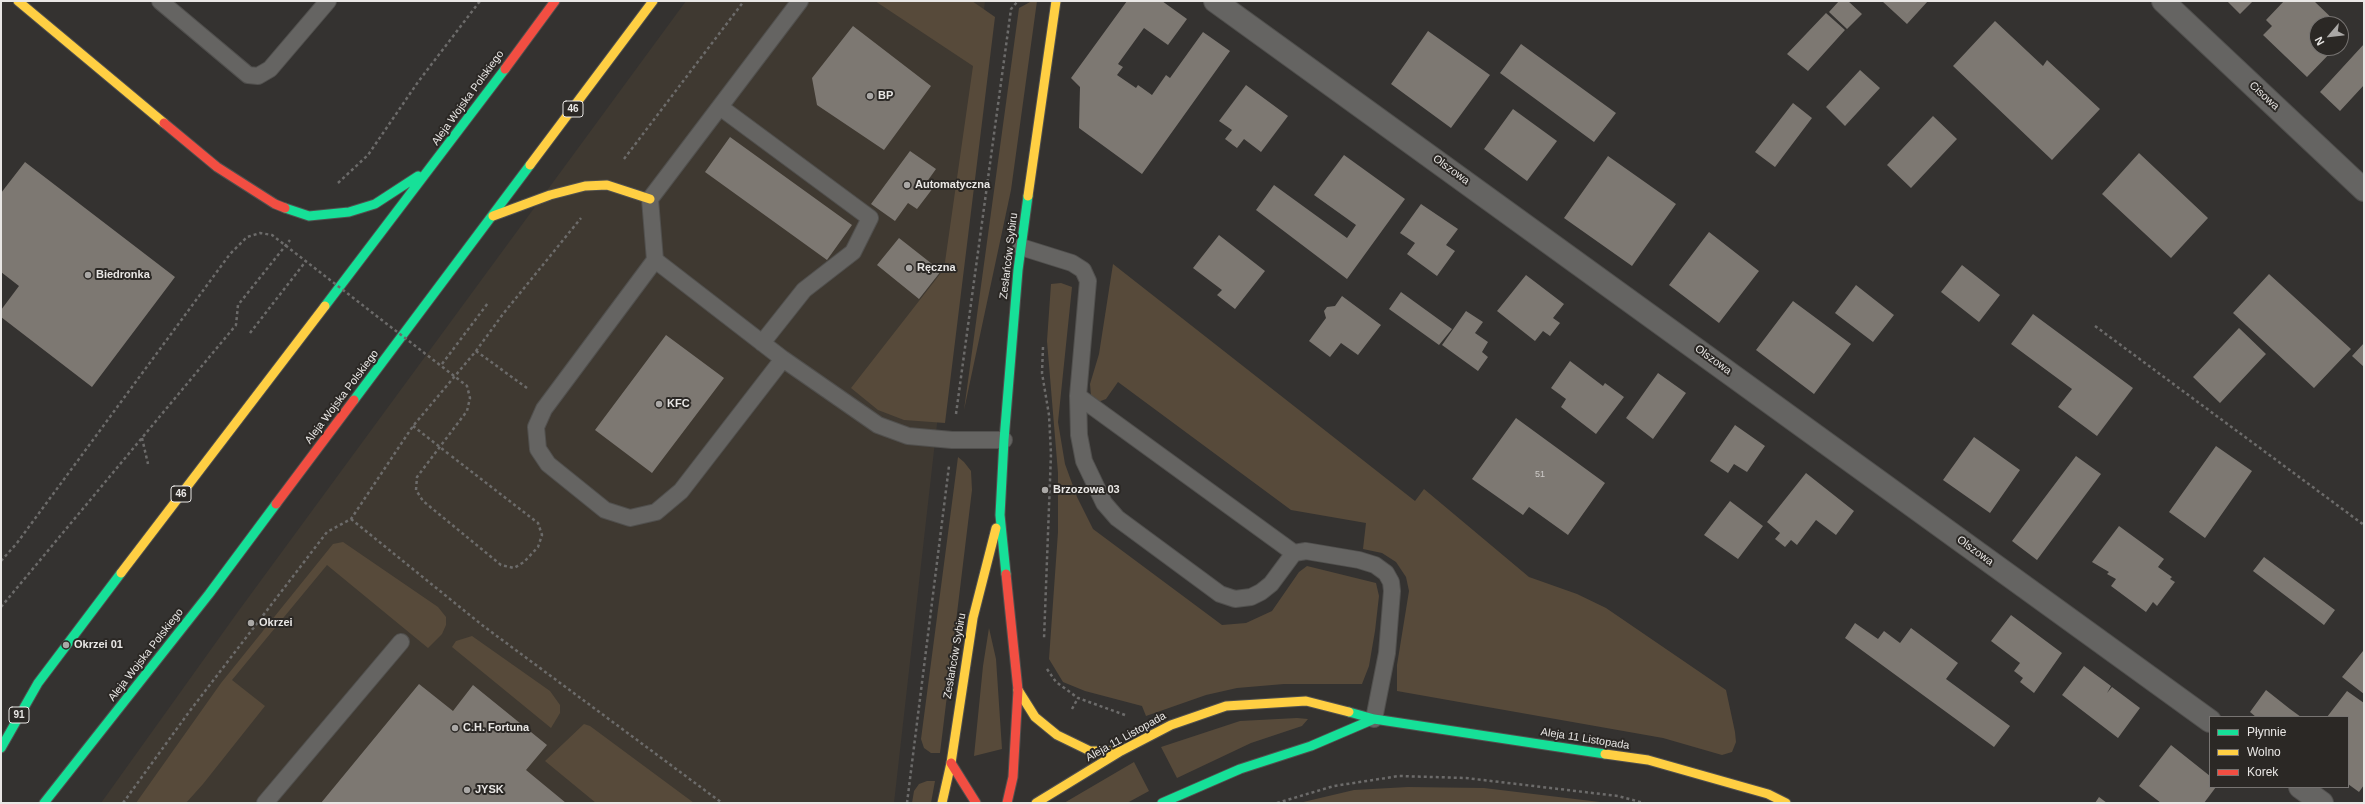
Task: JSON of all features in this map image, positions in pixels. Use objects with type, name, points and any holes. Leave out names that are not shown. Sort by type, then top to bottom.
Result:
[{"type":"main road","points":[[18,1],[217,167],[275,204],[309,216],[349,212],[375,204],[432,168]]},
{"type":"main road","name":"Aleja Wojska Polskiego","points":[[1,748],[38,683],[432,168],[555,1]]},
{"type":"main road","name":"Aleja Wojska Polskiego","points":[[44,803],[209,594],[653,1]]},
{"type":"main road","name":"Zesłańców Sybiru","points":[[1007,803],[1013,777],[1018,690],[1000,515],[1004,440],[1021,247],[1056,1]]},
{"type":"main road","points":[[493,216],[550,195],[585,186],[607,184],[650,199]]},
{"type":"main road","name":"Zesłańców Sybiru","points":[[942,803],[950,763],[973,618],[1000,515]]},
{"type":"main road","points":[[6,718],[38,683]]},
{"type":"main road","name":"Zesłańców Sybiru","points":[[1018,690],[1035,717],[1057,735],[1090,751],[1121,751]]},
{"type":"main road","name":"Aleja 11 Listopada","points":[[1036,803],[1121,751],[1171,725],[1226,706],[1306,701],[1374,719],[1648,760],[1768,794],[1786,803]]},
{"type":"main road","points":[[1162,803],[1240,769],[1311,746],[1374,719]]},
{"type":"main road","points":[[55,803],[89,746]]},
{"type":"main road","points":[[950,763],[976,803]]},
{"type":"street","name":"Olszowa","points":[[1215,1],[2209,720]]},
{"type":"street","name":"Cisowa","points":[[2163,1],[2364,190]]},
{"type":"street","points":[[2301,788],[2322,803]]},
{"type":"lane","points":[[160,1],[248,75],[258,76],[270,69],[328,1]]},
{"type":"lane","points":[[783,359],[681,491],[656,512],[630,518],[605,510],[548,464],[538,448],[536,427],[548,403],[655,260],[650,199],[800,1]]},
{"type":"lane","points":[[720,107],[870,218],[853,252],[804,290],[762,343]]},
{"type":"lane","points":[[1021,247],[1072,263],[1083,270],[1088,281],[1078,396],[1079,435],[1084,461],[1104,503],[1117,518],[1220,594],[1235,599],[1250,597],[1261,592],[1271,584],[1294,553],[1306,551],[1358,560],[1375,565],[1386,573],[1391,582],[1387,653],[1374,719]]},
{"type":"lane","points":[[655,260],[783,359],[878,425],[901,433],[952,440],[1004,440]]},
{"type":"lane","points":[[1078,396],[1294,553]]},
{"type":"lane","points":[[264,803],[400,642]]},
{"type":"path","points":[[333,188],[368,155],[418,82],[480,1]]},
{"type":"path","points":[[607,184],[640,137],[744,1]]},
{"type":"path","points":[[955,420],[1011,9],[1018,1]]},
{"type":"path","points":[[123,803],[189,712],[327,532],[351,519],[414,426],[476,351],[503,314],[585,213]]},
{"type":"path","points":[[1,561],[17,543],[230,254],[247,237],[260,233],[272,235],[442,364],[467,386],[470,398],[467,411],[417,477],[416,490],[423,501],[501,565],[514,568],[524,562],[538,547],[542,535],[538,523],[450,455],[414,426]]},
{"type":"path","points":[[1,606],[236,325],[238,305],[294,234]]},
{"type":"path","points":[[250,333],[306,261]]},
{"type":"path","points":[[442,364],[488,303]]},
{"type":"path","points":[[2095,326],[2364,525]]},
{"type":"path","points":[[476,351],[548,403]]},
{"type":"path","points":[[142,438],[148,464]]},
{"type":"path","points":[[907,803],[949,465]]},
{"type":"path","points":[[351,519],[482,625],[722,803]]},
{"type":"path","points":[[1078,698],[1128,716]]},
{"type":"path","points":[[1277,803],[1334,786],[1399,776],[1466,778],[1618,796],[1644,803]]},
{"type":"shaded area","points":[[686,1],[985,1],[894,803],[101,803],[237,613]]},
{"type":"shaded area","points":[[875,1],[972,1],[995,17],[945,423],[904,420],[878,410],[851,388],[944,269],[973,66]]},
{"type":"shaded area","points":[[1032,1],[1037,1],[1011,190],[964,410],[1019,8]]},
{"type":"shaded area","points":[[1113,264],[1415,501],[1424,489],[1529,577],[1577,594],[1606,608],[1726,690],[1736,742],[1732,752],[1722,755],[1663,738],[1397,691],[1397,665],[1409,591],[1406,577],[1396,562],[1382,553],[1363,549],[1366,523],[1291,510],[1118,382],[1106,399],[1098,402],[1091,396],[1090,384],[1099,354]]},
{"type":"shaded area","points":[[1061,283],[1072,287],[1058,422],[1065,464],[1077,497],[1093,529],[1222,625],[1246,623],[1272,611],[1299,572],[1307,566],[1376,583],[1379,596],[1375,631],[1369,666],[1362,684],[1284,684],[1237,688],[1206,695],[1146,716],[1142,706],[1085,691],[1063,682],[1049,659],[1058,532],[1058,473],[1047,341],[1051,284]]},
{"type":"shaded area","points":[[958,457],[971,471],[972,490],[940,753],[931,753],[924,748],[921,739]]},
{"type":"shaded area","points":[[343,542],[438,607],[446,617],[446,625],[442,634],[428,648],[327,565],[232,680],[265,706],[203,784],[186,803],[136,803],[221,683],[333,544]]},
{"type":"shaded area","points":[[989,628],[996,659],[1002,749],[974,756],[983,666]]},
{"type":"shaded area","points":[[472,636],[550,691],[560,705],[560,713],[551,728],[452,647],[456,641]]},
{"type":"shaded area","points":[[1297,718],[1308,719],[1302,726],[1251,743],[1177,778],[1161,747],[1240,721]]},
{"type":"shaded area","points":[[584,724],[590,726],[694,803],[596,803],[545,761]]},
{"type":"shaded area","points":[[1134,762],[1149,791],[1127,803],[1064,803]]},
{"type":"shaded area","points":[[927,781],[935,781],[931,803],[912,803],[914,791],[919,784]]},
{"type":"shaded area","points":[[1408,787],[1484,788],[1608,803],[1299,803],[1354,790]]},
{"type":"building","points":[[1127,1],[1162,1],[1187,19],[1168,45],[1144,28],[1118,64],[1123,67],[1117,75],[1136,88],[1138,85],[1152,95],[1166,75],[1170,78],[1203,32],[1230,51],[1142,174],[1079,128],[1080,87],[1071,78]]},
{"type":"building","points":[[1839,1],[1848,1],[1862,14],[1847,29],[1829,12]]},
{"type":"building","points":[[1882,1],[1928,1],[1907,24]]},
{"type":"building","points":[[2227,1],[2253,1],[2240,14]]},
{"type":"building","points":[[2284,1],[2314,1],[2330,16],[2309,16],[2309,56],[2327,56],[2307,77],[2263,35],[2272,26],[2266,20]]},
{"type":"building","points":[[1826,13],[1845,30],[1808,71],[1787,54]]},
{"type":"building","points":[[1995,21],[2043,66],[2047,60],[2100,109],[2052,160],[1953,66]]},
{"type":"building","name":"BP","points":[[853,26],[931,86],[884,150],[817,105],[812,78]]},
{"type":"building","points":[[1428,31],[1490,75],[1451,128],[1391,84]]},
{"type":"building","points":[[1521,44],[1616,113],[1594,142],[1500,73]]},
{"type":"building","points":[[2364,44],[2364,85],[2340,111],[2320,92]]},
{"type":"building","points":[[1860,70],[1880,88],[1845,126],[1826,107]]},
{"type":"building","points":[[1246,85],[1288,116],[1261,152],[1244,139],[1237,148],[1225,139],[1232,130],[1219,121]]},
{"type":"building","points":[[1793,103],[1812,118],[1775,167],[1755,152]]},
{"type":"building","points":[[1513,109],[1557,141],[1527,181],[1484,149]]},
{"type":"building","points":[[1933,116],[1957,139],[1911,188],[1887,165]]},
{"type":"building","points":[[730,137],[852,225],[827,260],[705,172]]},
{"type":"building","name":"Automatyczna","points":[[910,151],[936,169],[926,183],[933,188],[917,209],[908,203],[895,221],[871,204]]},
{"type":"building","points":[[2139,153],[2208,218],[2171,258],[2102,194]]},
{"type":"building","points":[[1344,155],[1405,199],[1347,279],[1256,210],[1274,185],[1347,238],[1356,225],[1314,195]]},
{"type":"building","points":[[1608,156],[1676,204],[1632,266],[1564,218]]},
{"type":"building","name":"Biedronka","points":[[25,162],[175,277],[92,387],[1,317],[1,310],[19,286],[1,272],[1,193]]},
{"type":"building","points":[[1421,204],[1458,229],[1446,245],[1455,251],[1437,276],[1407,254],[1415,243],[1400,233]]},
{"type":"building","points":[[1709,232],[1759,271],[1719,323],[1669,285]]},
{"type":"building","points":[[1219,235],[1265,271],[1235,309],[1217,295],[1222,290],[1193,268]]},
{"type":"building","name":"Ręczna","points":[[899,238],[941,271],[919,299],[877,265]]},
{"type":"building","points":[[1962,265],[2000,295],[1979,322],[1941,292]]},
{"type":"building","points":[[2269,274],[2351,349],[2314,388],[2233,313]]},
{"type":"building","points":[[1526,275],[1564,304],[1553,318],[1560,323],[1550,336],[1543,331],[1535,341],[1497,311]]},
{"type":"building","points":[[1856,285],[1894,315],[1873,342],[1835,313]]},
{"type":"building","points":[[1401,292],[1452,329],[1439,345],[1389,309]]},
{"type":"building","points":[[1342,296],[1381,325],[1358,355],[1341,343],[1330,357],[1309,341],[1326,318],[1324,311],[1327,307],[1335,306]]},
{"type":"building","points":[[1793,301],[1851,344],[1814,394],[1756,350]]},
{"type":"building","points":[[1466,311],[1483,322],[1475,333],[1488,342],[1482,352],[1488,357],[1478,371],[1442,345]]},
{"type":"building","points":[[2033,314],[2133,388],[2097,436],[2058,407],[2072,389],[2011,344]]},
{"type":"building","points":[[2239,328],[2266,354],[2220,403],[2193,377]]},
{"type":"building","name":"KFC","points":[[666,335],[724,378],[652,473],[595,430]]},
{"type":"building","points":[[2364,343],[2364,367],[2352,356]]},
{"type":"building","points":[[1570,361],[1603,386],[1605,383],[1624,397],[1596,434],[1561,407],[1566,399],[1551,388]]},
{"type":"building","points":[[1658,373],[1686,393],[1653,439],[1626,418]]},
{"type":"building","points":[[1516,418],[1605,483],[1568,535],[1529,507],[1523,515],[1472,479]]},
{"type":"building","points":[[1735,425],[1765,446],[1747,472],[1734,464],[1728,473],[1710,461]]},
{"type":"building","points":[[1974,437],[2020,470],[1990,513],[1943,480]]},
{"type":"building","points":[[2216,446],[2252,471],[2205,538],[2169,512]]},
{"type":"building","points":[[2076,456],[2101,474],[2037,560],[2012,541]]},
{"type":"building","points":[[1806,473],[1854,511],[1836,535],[1816,520],[1797,545],[1791,540],[1785,547],[1775,539],[1780,533],[1767,522]]},
{"type":"building","points":[[1730,501],[1763,526],[1738,559],[1704,535]]},
{"type":"building","points":[[2119,526],[2164,559],[2158,567],[2172,577],[2170,579],[2175,582],[2157,606],[2153,602],[2146,612],[2111,586],[2116,579],[2107,574],[2109,572],[2092,562]]},
{"type":"building","points":[[2264,557],[2335,610],[2324,625],[2253,571]]},
{"type":"building","points":[[2011,615],[2062,653],[2034,693],[2020,682],[2023,678],[2014,671],[2020,663],[1991,641]]},
{"type":"building","points":[[1855,623],[1878,639],[1884,631],[1900,643],[1911,628],[1958,663],[1946,679],[2010,726],[1994,747],[1845,638]]},
{"type":"building","points":[[2363,651],[2364,652],[2364,694],[2342,677]]},
{"type":"building","points":[[2084,666],[2111,686],[2107,693],[2112,687],[2140,708],[2118,738],[2062,695]]},
{"type":"building","name":"C.H. Fortuna","points":[[419,684],[453,711],[473,685],[547,745],[526,770],[566,803],[321,803]]},
{"type":"building","points":[[2266,690],[2300,716],[2255,716],[2250,712]]},
{"type":"building","points":[[2347,691],[2364,703],[2364,785],[2359,792],[2349,785],[2349,716],[2328,716]]},
{"type":"building","points":[[2171,745],[2209,775],[2209,788],[2215,788],[2204,803],[2161,803],[2139,786]]},
{"type":"building","points":[[2099,797],[2107,803],[2095,803]]},
{"type":"traffic: fast","points":[[325,306],[505,69]]},
{"type":"traffic: fast","points":[[354,400],[530,165]]},
{"type":"traffic: fast","points":[[285,208],[309,216],[349,212],[375,204],[418,176]]},
{"type":"traffic: fast","points":[[1006,574],[1000,515],[1004,440],[1018,270],[1028,196]]},
{"type":"traffic: fast","points":[[44,803],[209,594],[276,504]]},
{"type":"traffic: fast","points":[[1,748],[38,683],[121,573]]},
{"type":"traffic: fast","points":[[1349,712],[1374,719],[1605,754]]},
{"type":"traffic: fast","points":[[1162,803],[1240,769],[1311,746],[1374,719]]},
{"type":"traffic: slow","points":[[18,1],[164,123]]},
{"type":"traffic: slow","points":[[530,165],[653,1]]},
{"type":"traffic: slow","points":[[1028,196],[1056,1]]},
{"type":"traffic: slow","points":[[493,216],[550,195],[585,186],[607,185],[650,199]]},
{"type":"traffic: slow","points":[[121,573],[325,306]]},
{"type":"traffic: slow","points":[[942,803],[951,763],[973,618],[996,528]]},
{"type":"traffic: slow","points":[[1018,690],[1035,717],[1057,735],[1090,751],[1120,751]]},
{"type":"traffic: slow","points":[[1036,803],[1121,751],[1171,725],[1226,706],[1306,701],[1349,712]]},
{"type":"traffic: slow","points":[[1605,754],[1648,760],[1768,794],[1786,803]]},
{"type":"traffic: jam","points":[[505,69],[555,1]]},
{"type":"traffic: jam","points":[[164,123],[217,167],[275,204],[285,208]]},
{"type":"traffic: jam","points":[[276,504],[354,400]]},
{"type":"traffic: jam","points":[[1006,574],[1018,690],[1013,777],[1007,803]]},
{"type":"traffic: jam","points":[[951,763],[976,803]]},
{"type":"place","name":"BP","points":[[870,96]]},
{"type":"place","name":"Automatyczna","points":[[907,185]]},
{"type":"place","name":"Ręczna","points":[[909,268]]},
{"type":"place","name":"Biedronka","points":[[88,275]]},
{"type":"place","name":"KFC","points":[[659,404]]},
{"type":"place","name":"Brzozowa 03","points":[[1045,490]]},
{"type":"place","name":"Okrzei","points":[[251,623]]},
{"type":"place","name":"Okrzei 01","points":[[66,645]]},
{"type":"place","name":"C.H. Fortuna","points":[[455,728]]},
{"type":"place","name":"JYSK","points":[[467,790]]}]
